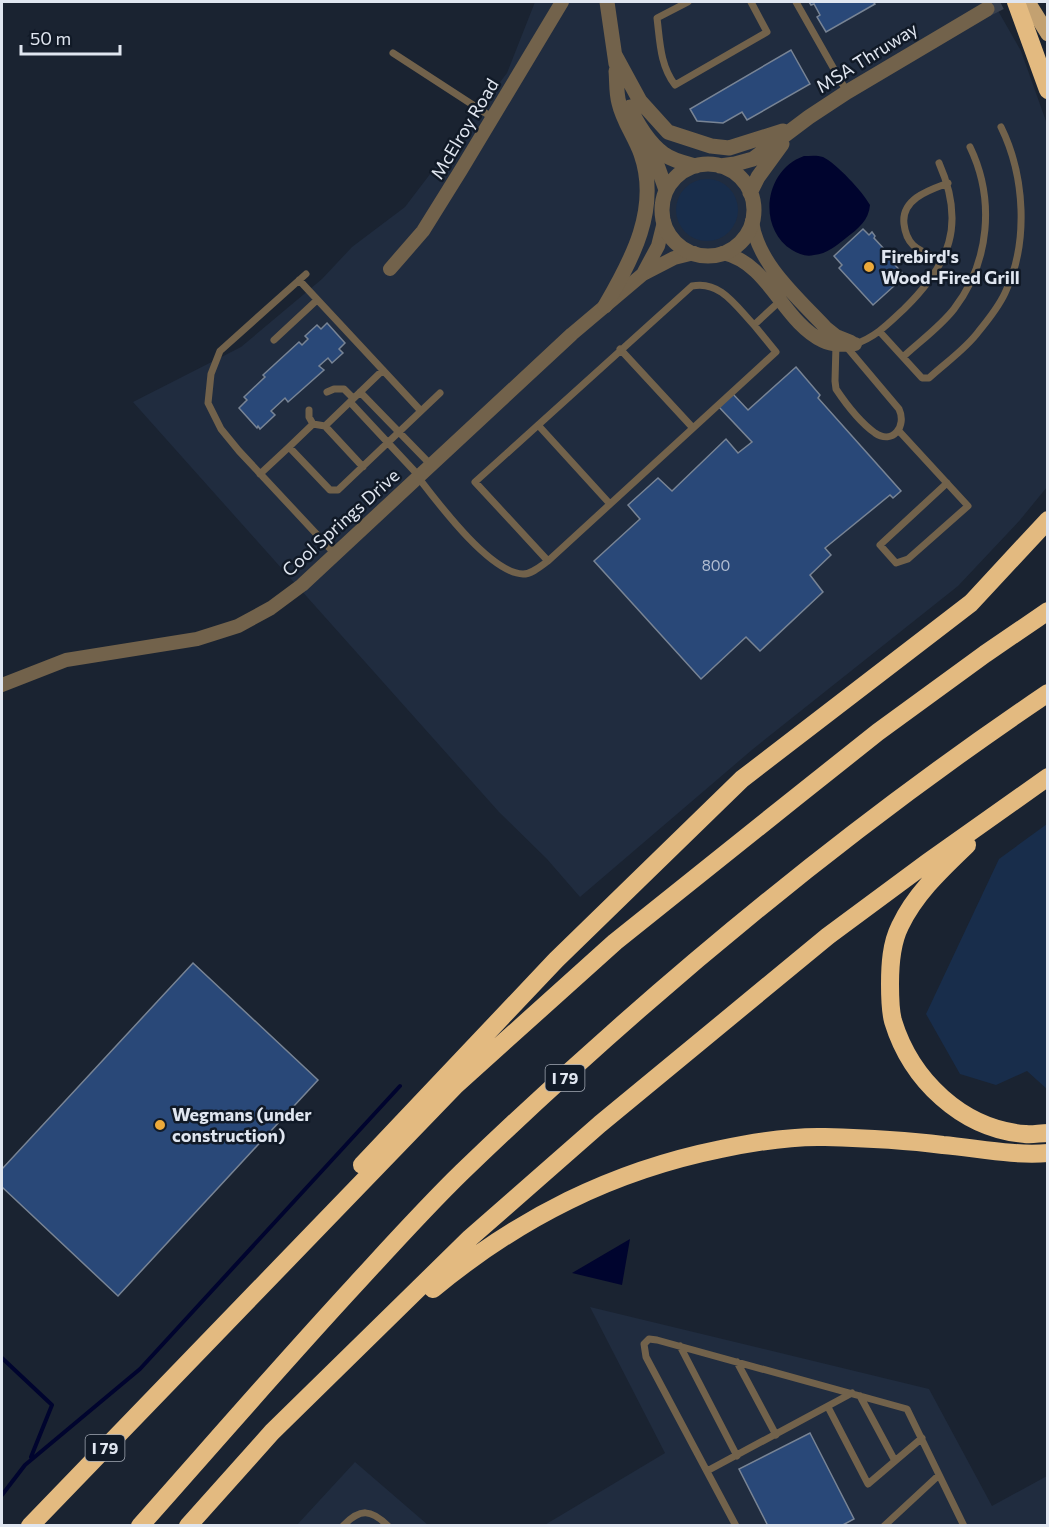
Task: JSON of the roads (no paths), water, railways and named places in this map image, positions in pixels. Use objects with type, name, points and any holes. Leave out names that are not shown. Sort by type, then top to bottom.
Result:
[{"type":"highway","points":[[1017,2],[1047,90]]},
{"type":"highway","points":[[180,1371],[372,1154],[556,960],[742,779],[971,603],[1047,520]]},
{"type":"highway","name":"I 79","points":[[30,1526],[456,1084],[615,942],[878,732],[1047,611]]},
{"type":"highway","name":"I 79","points":[[140,1526],[393,1244],[462,1173],[624,1023],[755,911],[866,823],[984,736],[1047,693]]},
{"type":"highway","points":[[1047,779],[969,844],[928,884],[900,927],[890,961],[890,998],[893,1020],[906,1050],[921,1077],[939,1097],[979,1122],[1003,1130],[1025,1134],[1047,1133]]},
{"type":"highway","points":[[188,1526],[272,1432],[470,1238],[609,1116],[828,936],[928,862],[1047,779]]},
{"type":"highway","points":[[344,1363],[474,1256],[518,1227],[559,1204],[614,1180],[664,1162],[754,1142],[822,1137],[1047,1153]]},
{"type":"main road","points":[[1028,2],[1047,34]]},
{"type":"street","name":"McElroy Road","points":[[390,269],[423,231],[562,2]]},
{"type":"street","points":[[605,306],[636,248],[646,210],[645,172],[641,156],[618,101],[615,55],[607,2]]},
{"type":"street","name":"MSA Thruway","points":[[720,166],[753,159],[800,123],[847,92],[987,9]]},
{"type":"street","points":[[615,55],[635,93],[652,116],[668,132],[687,140],[729,148],[800,123]]},
{"type":"street","points":[[616,71],[632,112],[649,138],[664,154],[677,161],[696,166]]},
{"type":"street","points":[[616,71],[627,112],[656,162],[666,190]]},
{"type":"street","name":"MSA Thruway","points":[[750,193],[765,166],[800,123]]},
{"type":"street","points":[[752,220],[742,240],[723,253],[709,256],[694,253],[675,242],[664,222],[662,207],[666,190],[679,174],[696,166],[707,164],[720,166],[735,173],[750,193],[755,238],[767,262],[831,332],[844,340],[845,344]]},
{"type":"street","name":"Cool Springs Drive","points":[[643,274],[658,246],[664,222]]},
{"type":"street","name":"Cool Springs Drive","points":[[2,685],[66,660],[188,641],[238,626],[270,608],[302,585],[336,555],[431,465],[643,274],[674,258],[694,253]]},
{"type":"street","points":[[723,253],[732,255],[754,268],[811,333],[824,342],[845,344]]},
{"type":"lane","points":[[688,2],[657,18],[661,55],[666,74],[675,85],[767,32],[752,2]]},
{"type":"lane","points":[[796,2],[847,92]]},
{"type":"lane","points":[[393,53],[493,118]]},
{"type":"lane","points":[[880,332],[922,378],[928,378],[978,333],[1005,293],[1017,255],[1022,203],[1016,165],[1001,127]]},
{"type":"lane","points":[[903,357],[954,309],[975,272],[985,242],[986,202],[981,171],[970,147]]},
{"type":"lane","points":[[845,344],[867,339],[880,332],[926,287],[942,260],[952,231],[952,207],[948,183],[939,163]]},
{"type":"lane","points":[[942,260],[914,247],[905,235],[903,220],[907,207],[922,193],[948,183]]},
{"type":"lane","points":[[306,274],[220,351],[211,374],[208,403],[221,429],[336,555]]},
{"type":"lane","points":[[299,280],[422,411]]},
{"type":"lane","points":[[327,392],[344,389],[470,538],[509,572],[525,574],[548,561],[776,352],[754,325],[715,287],[702,284],[692,286],[475,482],[548,561]]},
{"type":"lane","points":[[754,325],[792,290]]},
{"type":"lane","points":[[274,340],[317,300]]},
{"type":"lane","points":[[845,344],[899,409],[902,422],[899,431],[890,436],[884,437],[874,432],[839,393],[835,381],[845,344]]},
{"type":"lane","points":[[620,349],[693,428]]},
{"type":"lane","points":[[325,426],[383,370]]},
{"type":"lane","points":[[360,392],[431,465]]},
{"type":"lane","points":[[289,447],[330,490],[338,490],[440,393]]},
{"type":"lane","points":[[309,410],[309,417],[313,424]]},
{"type":"lane","points":[[260,474],[313,424]]},
{"type":"lane","points":[[313,424],[325,426],[363,466]]},
{"type":"lane","points":[[537,425],[610,504]]},
{"type":"lane","points":[[899,431],[947,483],[968,506],[908,559],[896,563],[880,545],[947,483]]},
{"type":"lane","points":[[736,1526],[644,1349],[645,1341],[653,1339],[680,1346],[907,1409],[964,1526]]},
{"type":"lane","points":[[680,1346],[737,1456]]},
{"type":"lane","points":[[737,1362],[776,1435]]},
{"type":"lane","points":[[707,1471],[852,1393]]},
{"type":"lane","points":[[860,1396],[895,1461]]},
{"type":"lane","points":[[828,1407],[867,1484],[922,1438]]},
{"type":"lane","points":[[884,1526],[939,1475]]},
{"type":"lane","points":[[343,1526],[355,1515],[365,1512],[373,1514],[388,1526]]},
{"type":"waterway","points":[[25,1465],[140,1369],[400,1086]]},
{"type":"waterway","points":[[2,1358],[52,1405],[31,1457]]},
{"type":"waterway","points":[[2,1495],[25,1465]]},
{"type":"tunnel","points":[[987,9],[1001,2]]},
{"type":"place","name":"Firebird's Wood-Fired Grill","points":[[869,267]]},
{"type":"place","name":"Wegmans (under construction)","points":[[160,1125]]}]
